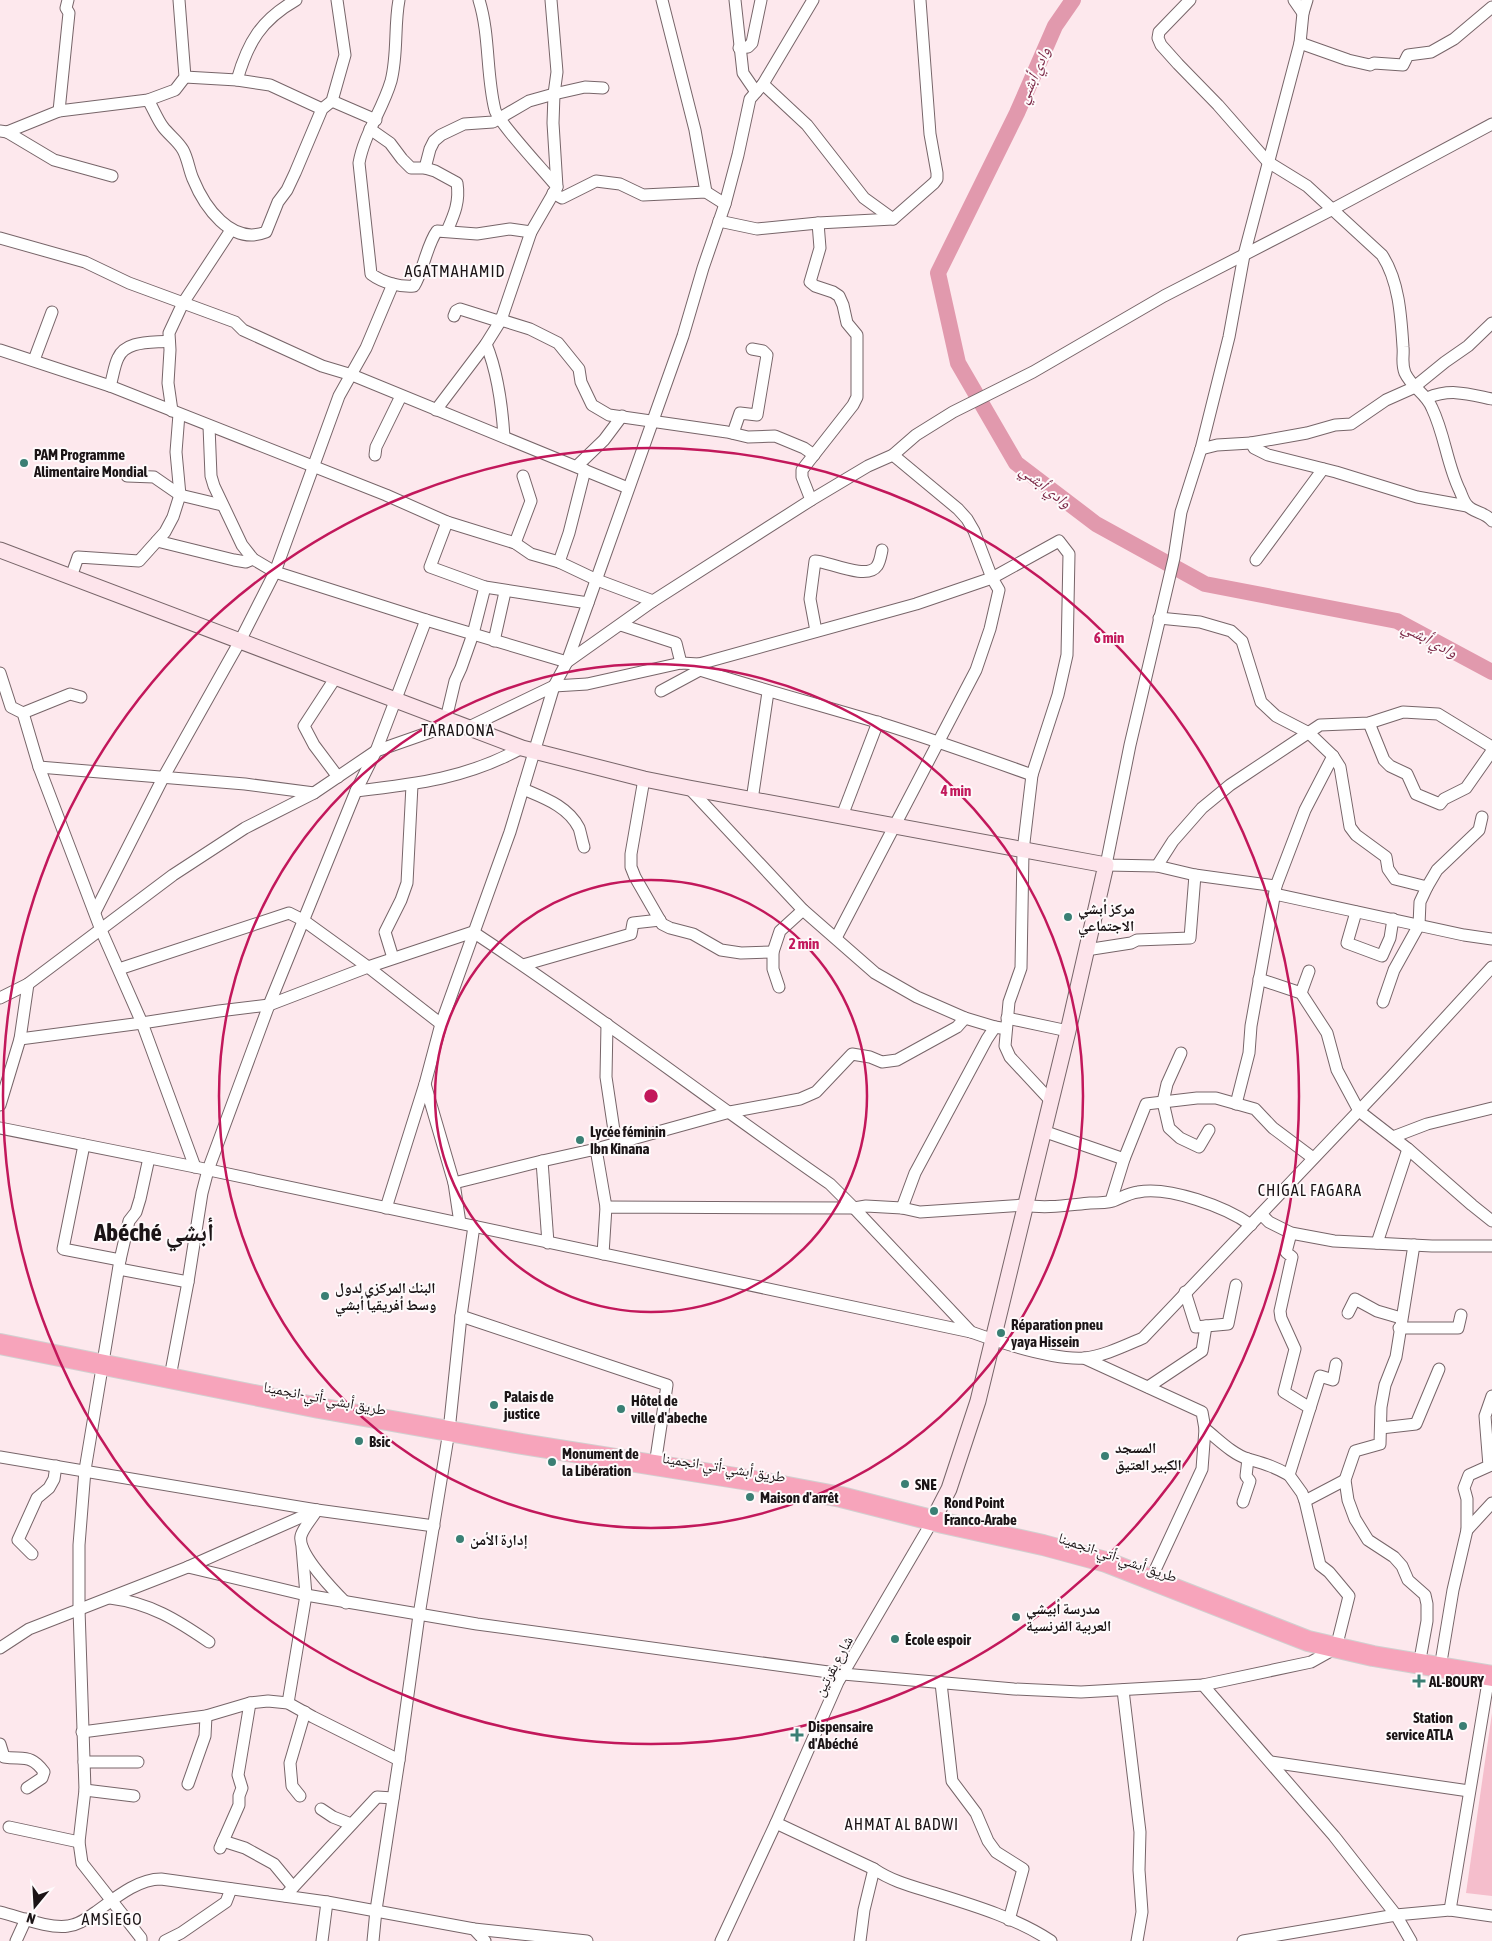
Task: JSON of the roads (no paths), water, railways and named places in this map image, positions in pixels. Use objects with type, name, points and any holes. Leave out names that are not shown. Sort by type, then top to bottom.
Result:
[{"type":"highway","points":[[0,1334],[104,1360]]},
{"type":"highway","points":[[0,1344],[104,1360],[320,1403],[449,1426],[621,1456],[762,1477],[841,1497],[936,1514],[1106,1562],[1308,1641],[1338,1642],[1419,1665],[1491,1672]]},
{"type":"highway","name":"طريق أبشي-أتي-انجمينا","points":[[936,1514],[1047,1534],[1110,1552],[1156,1568],[1338,1642],[1442,1656],[1491,1672]]},
{"type":"street","points":[[59,111],[69,13],[66,8],[68,0]]},
{"type":"street","points":[[3,132],[59,111],[148,100],[175,90],[185,77],[179,0]]},
{"type":"street","points":[[237,80],[243,57],[259,29],[279,10],[296,0]]},
{"type":"street","points":[[148,100],[162,126],[182,149],[192,177],[206,205],[231,230],[244,234],[266,232],[278,202],[287,190],[298,166],[322,109],[332,101],[345,55],[337,0]]},
{"type":"street","points":[[399,0],[394,65],[390,81],[373,125],[361,150],[359,163],[371,274],[376,278],[393,284],[414,286],[435,232],[477,234],[510,229],[531,232]]},
{"type":"street","points":[[479,0],[484,14],[495,111],[562,198],[596,181],[620,184],[643,195],[706,192],[725,204]]},
{"type":"street","points":[[436,410],[502,320],[531,232],[555,190],[553,123],[557,72],[551,0]]},
{"type":"street","points":[[662,0],[696,130],[706,192]]},
{"type":"street","points":[[735,0],[743,73],[806,125],[864,198],[893,219]]},
{"type":"street","points":[[739,48],[748,47],[752,43],[761,0]]},
{"type":"street","points":[[386,1208],[425,1084],[441,1024],[510,832],[523,789],[529,750],[554,686],[567,662],[683,336],[725,204],[750,99],[760,88],[813,0]]},
{"type":"street","points":[[719,220],[757,229],[818,223],[893,219],[937,179],[930,134],[920,0]]},
{"type":"street","points":[[1190,0],[1160,32],[1158,38],[1161,45],[1218,105],[1268,162],[1307,186],[1375,248],[1388,264],[1398,293],[1403,345],[1401,360],[1413,388],[1427,398],[1433,409],[1452,474],[1467,506]]},
{"type":"street","points":[[1294,0],[1304,13]]},
{"type":"street","points":[[936,1514],[949,1489],[978,1402],[1024,1205],[1068,1031],[1106,865],[1130,745],[1174,558],[1181,512],[1201,449],[1229,337],[1244,255],[1300,43],[1307,0]]},
{"type":"street","points":[[1300,43],[1348,60],[1370,65],[1374,63],[1403,65],[1408,55],[1431,52],[1454,39],[1492,7]]},
{"type":"street","points":[[185,77],[237,80],[270,85],[322,109]]},
{"type":"street","points":[[425,168],[434,141],[441,135],[464,124],[493,122],[529,101],[554,94],[585,87],[603,88]]},
{"type":"street","points":[[332,101],[373,125],[407,165],[416,169],[425,168],[435,171],[457,184],[456,212],[447,232]]},
{"type":"street","points":[[567,662],[653,601],[811,500],[868,466],[893,455],[916,435],[953,412],[1033,372],[1164,296],[1334,209],[1492,124]]},
{"type":"street","points":[[3,132],[54,160],[112,176]]},
{"type":"street","points":[[811,500],[801,473],[857,397],[858,372],[857,335],[846,323],[844,305],[839,296],[810,282],[820,248],[818,223]]},
{"type":"street","points":[[71,577],[78,557],[139,561],[165,532],[173,517],[180,495],[175,412],[168,383],[169,333],[183,303],[231,230]]},
{"type":"street","points":[[0,238],[85,262],[129,283],[235,322],[243,330],[322,366],[352,375],[628,488]]},
{"type":"street","points":[[95,912],[163,778],[240,641],[275,572],[339,396],[352,375],[384,310],[393,284]]},
{"type":"street","points":[[454,316],[456,311],[460,309],[530,329],[558,343],[579,369],[581,382],[592,405],[609,415],[653,420],[748,437],[775,436],[804,448],[814,455]]},
{"type":"street","points":[[34,360],[52,312]]},
{"type":"street","points":[[1201,449],[1250,443],[1307,433],[1335,425],[1351,424],[1386,400],[1413,388],[1468,346],[1492,323]]},
{"type":"street","points":[[110,386],[118,358],[124,349],[137,344],[169,341]]},
{"type":"street","points":[[486,344],[492,358],[496,378],[502,410],[504,437]]},
{"type":"street","points":[[733,433],[740,413],[756,415],[767,355],[763,351],[752,349]]},
{"type":"street","points":[[0,350],[110,386],[386,495],[447,522],[515,544],[531,554],[559,562],[597,580],[653,601]]},
{"type":"street","points":[[1427,398],[1435,394],[1456,391],[1492,399]]},
{"type":"street","points":[[375,455],[376,447],[401,396]]},
{"type":"street","points":[[559,562],[569,533],[581,468],[622,416]]},
{"type":"street","points":[[209,426],[211,476],[222,505],[242,545],[253,559],[275,572],[567,662]]},
{"type":"street","points":[[1250,443],[1254,448],[1268,455],[1417,496],[1467,506],[1489,516],[1492,520]]},
{"type":"street","points":[[836,938],[976,670],[990,629],[999,590],[967,519],[958,509],[893,455]]},
{"type":"street","points":[[1256,560],[1323,469]]},
{"type":"street","points":[[127,476],[154,477],[180,495],[222,505]]},
{"type":"street","points":[[515,544],[531,501],[523,476]]},
{"type":"street","points":[[447,522],[430,568],[484,587],[506,592],[588,603]]},
{"type":"street","points":[[157,541],[234,560],[246,562],[253,559]]},
{"type":"street","points":[[661,691],[699,667],[816,631],[916,604],[992,578],[1059,542],[1069,554],[1067,655],[1058,695],[1032,776],[1022,850],[1021,968],[1003,1025],[927,1150],[915,1173],[902,1208]]},
{"type":"street","points":[[0,550],[529,750],[644,779],[1022,850],[1106,865],[1157,866],[1275,890],[1356,912],[1464,935],[1492,939]]},
{"type":"street","points":[[816,631],[810,599],[815,561],[845,570],[871,570],[878,565],[882,550]]},
{"type":"street","points":[[457,723],[455,681],[473,634],[484,587]]},
{"type":"street","points":[[494,641],[506,592]]},
{"type":"street","points":[[1159,618],[1200,622],[1231,631],[1242,641],[1261,702],[1276,716],[1309,733],[1333,756],[1340,767],[1350,827],[1356,835],[1386,857],[1388,869],[1395,879],[1427,887]]},
{"type":"street","points":[[170,1373],[188,1282],[202,1192],[208,1170],[269,1004],[356,791],[376,751],[426,620]]},
{"type":"street","points":[[621,625],[676,643],[681,663]]},
{"type":"street","points":[[0,998],[28,984],[173,876],[245,828],[314,793],[376,751],[554,686],[587,684],[681,663],[699,667],[768,692],[878,722],[938,741],[1032,776]]},
{"type":"street","points":[[0,673],[12,707],[23,713],[40,767],[101,930],[142,1023],[195,1167]]},
{"type":"street","points":[[336,677],[304,726],[314,745],[338,777]]},
{"type":"street","points":[[752,800],[768,692]]},
{"type":"street","points":[[23,713],[70,694],[81,697]]},
{"type":"street","points":[[1157,866],[1173,841],[1202,808],[1230,785],[1320,725],[1369,723],[1403,712],[1438,714],[1492,749],[1466,788],[1444,799],[1440,804],[1416,794],[1407,774],[1390,766],[1384,760],[1369,723]]},
{"type":"street","points":[[842,816],[878,722]]},
{"type":"street","points":[[356,791],[412,785],[457,776],[529,750]]},
{"type":"street","points":[[1236,1104],[1249,1053],[1259,979],[1275,890],[1305,810],[1333,756]]},
{"type":"street","points":[[40,767],[245,784],[314,793]]},
{"type":"street","points":[[644,779],[631,854],[631,867],[662,924],[693,934],[721,950],[741,954],[773,952]]},
{"type":"street","points":[[393,958],[385,932],[407,883],[412,785]]},
{"type":"street","points":[[689,788],[803,910],[875,972],[898,987],[965,1018],[1003,1025],[1068,1031]]},
{"type":"street","points":[[523,789],[555,802],[579,829],[584,847]]},
{"type":"street","points":[[1383,1002],[1394,970],[1419,925],[1420,902],[1427,887],[1437,870],[1479,830],[1482,817]]},
{"type":"street","points":[[1086,950],[1131,943],[1137,940],[1190,938],[1195,875]]},
{"type":"street","points":[[779,987],[773,969],[773,952],[780,931],[803,910]]},
{"type":"street","points":[[1356,912],[1347,942],[1382,956],[1390,938],[1393,919]]},
{"type":"street","points":[[118,969],[289,913],[303,920],[368,967],[441,1024]]},
{"type":"street","points":[[524,965],[631,934],[633,923],[660,920]]},
{"type":"street","points":[[20,1038],[142,1023],[269,1004],[393,958],[473,932]]},
{"type":"street","points":[[473,932],[524,965],[830,1184],[970,1332]]},
{"type":"street","points":[[0,1128],[195,1167],[970,1332],[1059,1357],[1084,1358],[1116,1350],[1143,1338],[1359,1111],[1492,967]]},
{"type":"street","points":[[1301,992],[1309,971]]},
{"type":"street","points":[[1259,979],[1301,992],[1327,1033],[1337,1070],[1359,1111],[1408,1149],[1492,1221]]},
{"type":"street","points":[[0,1105],[20,1038],[28,984]]},
{"type":"street","points":[[454,1183],[616,1144],[730,1112],[800,1099],[816,1092],[852,1054],[870,1057],[882,1062],[897,1060],[957,1027],[965,1018]]},
{"type":"street","points":[[607,1024],[606,1078],[616,1144]]},
{"type":"street","points":[[1003,1025],[1005,1046],[1010,1057],[1050,1100]]},
{"type":"street","points":[[1181,1053],[1167,1084],[1163,1102],[1170,1128],[1180,1138],[1199,1148],[1209,1130]]},
{"type":"street","points":[[425,1084],[454,1183],[460,1223]]},
{"type":"street","points":[[1111,1201],[1124,1159],[1146,1104],[1197,1098],[1216,1098],[1255,1109],[1273,1128],[1313,1158]]},
{"type":"street","points":[[1393,1137],[1427,1124],[1492,1108]]},
{"type":"street","points":[[1043,1131],[1124,1159]]},
{"type":"street","points":[[84,1145],[64,1249],[188,1282]]},
{"type":"street","points":[[596,1149],[606,1207],[602,1254]]},
{"type":"street","points":[[1376,1243],[1408,1149]]},
{"type":"street","points":[[141,1941],[112,1900],[82,1863],[79,1842],[85,1790],[78,1609],[79,1528],[85,1470],[120,1264],[130,1221],[136,1212],[140,1199],[148,1158]]},
{"type":"street","points":[[542,1161],[548,1243]]},
{"type":"street","points":[[606,1207],[854,1208],[862,1206],[902,1208],[920,1212],[1024,1205],[1039,1208],[1111,1201],[1139,1191],[1163,1192],[1208,1202],[1238,1216],[1251,1225]]},
{"type":"street","points":[[1261,1214],[1269,1222],[1291,1233],[1334,1241],[1492,1246]]},
{"type":"street","points":[[373,1941],[419,1615],[449,1426],[461,1316],[474,1226]]},
{"type":"street","points":[[1291,1233],[1286,1252],[1292,1257],[1280,1311],[1281,1318],[1295,1349],[1284,1392],[1310,1408]]},
{"type":"street","points":[[1414,1245],[1396,1357],[1385,1385],[1381,1407],[1380,1444],[1355,1451],[1345,1480],[1348,1500],[1362,1532],[1368,1540],[1394,1557],[1402,1566],[1408,1580],[1425,1595],[1427,1621],[1421,1654]]},
{"type":"street","points":[[1185,1292],[1196,1328],[1228,1324],[1236,1286]]},
{"type":"street","points":[[1348,1313],[1355,1299],[1400,1323],[1458,1328],[1461,1315]]},
{"type":"street","points":[[461,1316],[667,1385],[656,1461]]},
{"type":"street","points":[[1148,1387],[1202,1351],[1206,1326]]},
{"type":"street","points":[[1084,1358],[1202,1412],[1205,1429],[1202,1469],[1156,1568]]},
{"type":"street","points":[[1289,1475],[1320,1376],[1333,1380],[1336,1364]]},
{"type":"street","points":[[1381,1428],[1416,1424],[1439,1369]]},
{"type":"street","points":[[1442,1656],[1453,1590],[1467,1530],[1467,1499],[1464,1488],[1469,1475],[1489,1466],[1485,1416],[1492,1396]]},
{"type":"street","points":[[188,1567],[306,1595],[419,1615],[844,1674],[941,1683],[1081,1692],[1123,1690],[1203,1685],[1311,1662],[1338,1642],[1349,1596],[1329,1572],[1320,1565],[1305,1501],[1302,1493],[1289,1475],[1270,1465],[1235,1453],[1205,1429]]},
{"type":"street","points":[[0,1457],[317,1510],[434,1526]]},
{"type":"street","points":[[1243,1502],[1250,1481],[1246,1476],[1248,1459]]},
{"type":"street","points":[[32,1554],[18,1540],[37,1498],[49,1488],[54,1479],[56,1466]]},
{"type":"street","points":[[1305,1501],[1345,1480]]},
{"type":"street","points":[[1467,1530],[1492,1503]]},
{"type":"street","points":[[288,1703],[306,1595],[301,1536],[317,1510]]},
{"type":"street","points":[[0,1648],[28,1630],[188,1567],[317,1510]]},
{"type":"street","name":"شارع بقرتين","points":[[720,1941],[844,1674],[936,1514]]},
{"type":"street","points":[[302,1547],[328,1586],[346,1603]]},
{"type":"street","points":[[109,1598],[132,1601],[160,1611],[209,1642]]},
{"type":"street","points":[[1450,1910],[1491,1672]]},
{"type":"street","points":[[941,1683],[952,1780],[976,1814],[988,1842],[996,1852],[1023,1869],[1010,1920]]},
{"type":"street","points":[[1203,1685],[1334,1836],[1396,1915],[1411,1941]]},
{"type":"street","points":[[1123,1690],[1140,1832],[1139,1870],[1142,1912],[1137,1941]]},
{"type":"street","points":[[82,1732],[206,1716],[250,1703],[268,1701],[288,1703],[399,1760]]},
{"type":"street","points":[[250,1703],[238,1775],[242,1788],[239,1796],[239,1805],[221,1844],[245,1848],[274,1864],[289,1891]]},
{"type":"street","points":[[300,1796],[292,1786],[290,1764],[305,1712]]},
{"type":"street","points":[[188,1784],[206,1736],[206,1716]]},
{"type":"street","points":[[0,1744],[4,1757],[32,1759],[44,1772],[42,1778],[27,1788]]},
{"type":"street","points":[[84,1762],[138,1762]]},
{"type":"street","points":[[1271,1762],[1469,1791]]},
{"type":"street","points":[[85,1790],[134,1796]]},
{"type":"street","points":[[289,1891],[378,1796],[393,1798]]},
{"type":"street","points":[[321,1809],[334,1817],[352,1824]]},
{"type":"street","points":[[776,1823],[874,1869],[888,1879],[1010,1920],[1036,1931],[1051,1941]]},
{"type":"street","points":[[10,1826],[79,1842]]},
{"type":"street","points":[[860,1941],[864,1910],[874,1869]]},
{"type":"street","points":[[0,1912],[54,1926],[78,1924],[112,1900],[152,1879],[231,1889],[289,1891],[327,1902],[474,1930],[587,1941]]},
{"type":"street","points":[[165,1941],[181,1933],[226,1902],[231,1889]]},
{"type":"street","points":[[322,1941],[327,1902]]},
{"type":"street","points":[[1249,1940],[1396,1915],[1450,1910],[1492,1916]]},
{"type":"street","points":[[16,1941],[26,1919]]},
{"type":"street","points":[[474,1930],[485,1941]]},
{"type":"waterway","name":"وادي أبشي","points":[[1073,0],[1055,26],[1017,113],[938,273],[958,363],[1016,463],[1096,524],[1205,584],[1397,621],[1492,672]]},
{"type":"place","name":"PAM Programme Alimentaire Mondial","points":[[24,463]]},
{"type":"place","name":"مركز أبشي الاجتماعي","points":[[1068,917]]},
{"type":"place","name":"Lycée féminin Ibn Kinana","points":[[580,1140]]},
{"type":"place","name":"البنك المركزي لدول وسط أفريقيا أبشي","points":[[325,1296]]},
{"type":"place","name":"Réparation pneu yaya Hissein","points":[[1001,1333]]},
{"type":"place","name":"Palais de justice","points":[[494,1405]]},
{"type":"place","name":"Hôtel de ville d'abeche","points":[[621,1409]]},
{"type":"place","name":"Bsic","points":[[359,1441]]},
{"type":"place","name":"المسجد الكبير العتيق","points":[[1105,1456]]},
{"type":"place","name":"Monument de la Libération","points":[[552,1462]]},
{"type":"place","name":"SNE","points":[[905,1484]]},
{"type":"place","name":"Maison d'arrêt","points":[[750,1497]]},
{"type":"place","name":"Rond Point Franco-Arabe","points":[[934,1511]]},
{"type":"place","name":"إدارة الأمن","points":[[460,1539]]},
{"type":"place","name":"مدرسة أبيشي العربية الفرنسية","points":[[1016,1617]]},
{"type":"place","name":"École espoir","points":[[895,1639]]},
{"type":"place","name":"AL-BOURY","points":[[1419,1681]]},
{"type":"place","name":"Station service ATLA","points":[[1463,1726]]},
{"type":"place","name":"Dispensaire d'Abéché","points":[[797,1735]]},
{"type":"district","name":"AGATMAHAMID","points":[[455,271]]},
{"type":"district","name":"TARADONA","points":[[458,730]]},
{"type":"district","name":"CHIGAL FAGARA","points":[[1310,1190]]},
{"type":"district","name":"Abéché أبشي","points":[[154,1232]]},
{"type":"district","name":"AHMAT AL BADWI","points":[[902,1824]]},
{"type":"district","name":"AMSIEGO","points":[[112,1919]]}]
